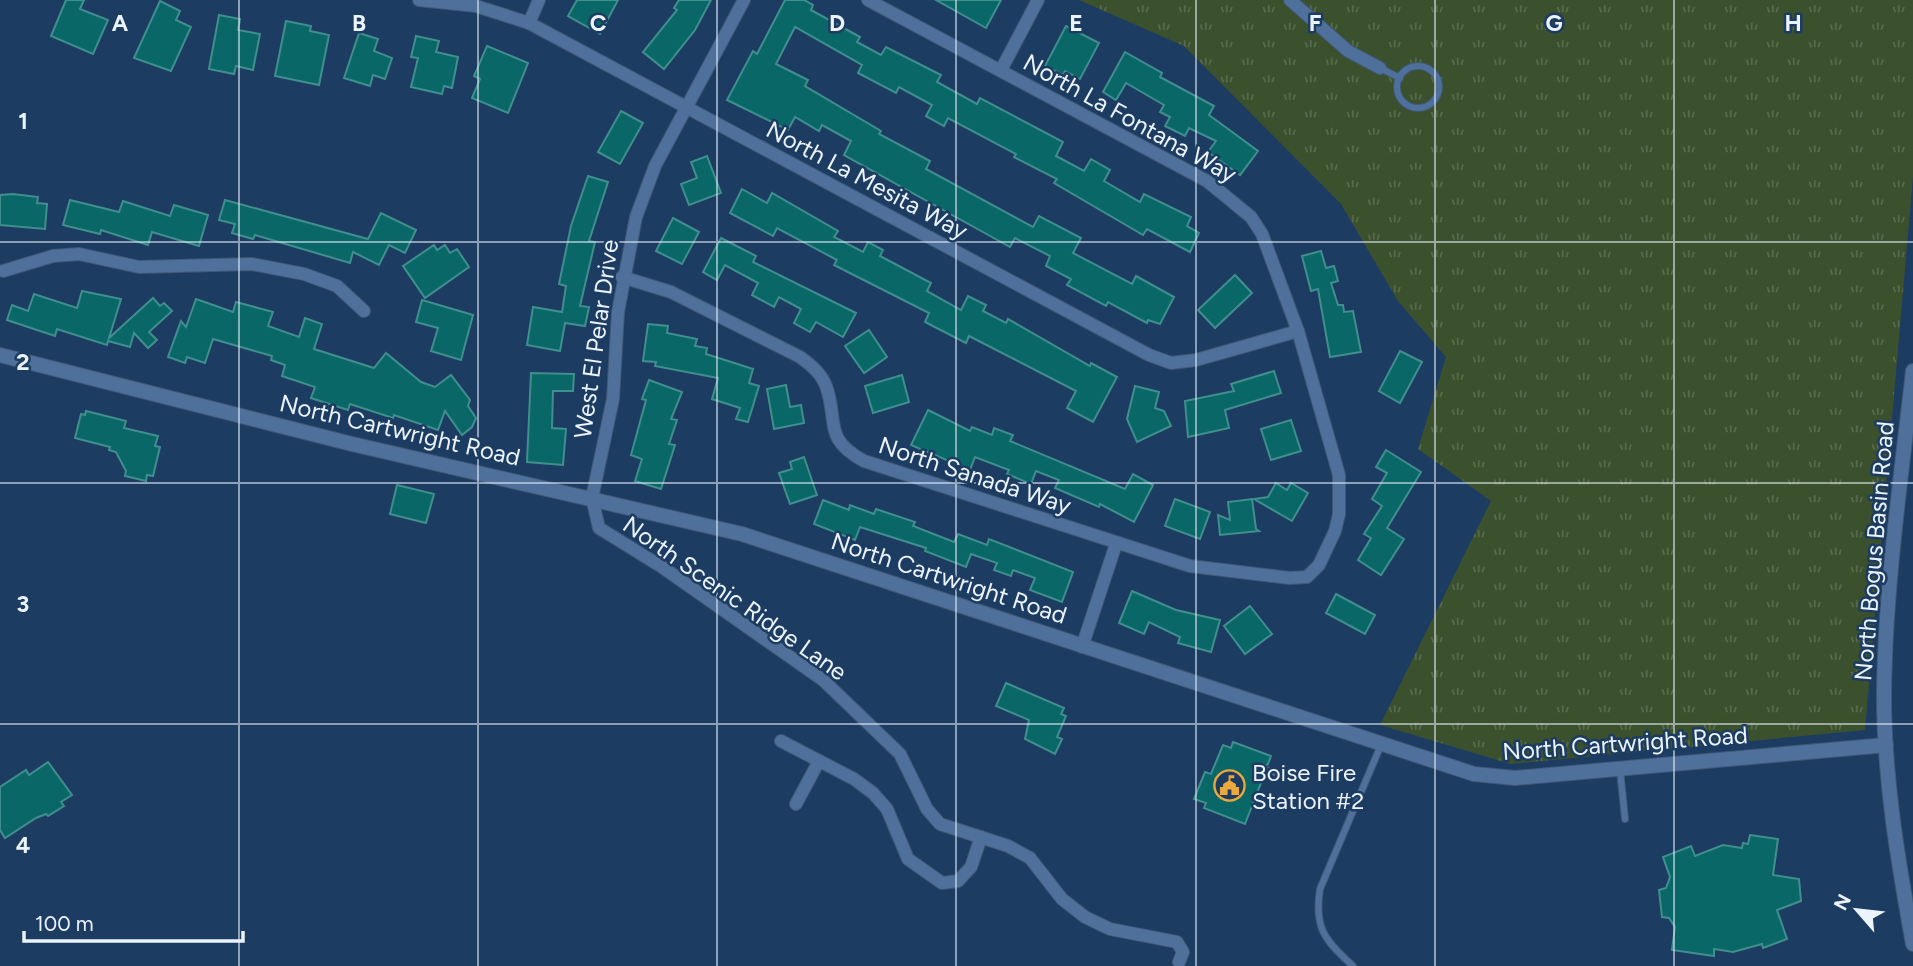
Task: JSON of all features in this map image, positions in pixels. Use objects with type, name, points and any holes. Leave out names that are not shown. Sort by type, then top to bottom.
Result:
[{"type":"street","name":"North La Mesita Way","points":[[419,0],[476,6],[529,23],[1149,355],[1171,363],[1196,360],[1298,331]]},
{"type":"street","points":[[529,23],[539,0]]},
{"type":"street","name":"West El Pelar Drive","points":[[592,498],[613,399],[622,277],[636,217],[655,166],[744,0]]},
{"type":"street","name":"North La Fontana Way","points":[[868,0],[1207,181],[1230,197],[1251,217],[1262,234],[1298,331],[1339,475],[1339,514],[1328,550],[1307,577]]},
{"type":"street","points":[[1002,70],[1038,0]]},
{"type":"street","points":[[1290,0],[1348,51],[1380,68]]},
{"type":"street","points":[[1,273],[53,256],[79,254],[139,267],[252,264],[304,274],[337,286],[364,311]]},
{"type":"street","name":"North Sanada Way","points":[[622,277],[671,292],[800,357],[815,369],[826,386],[835,436],[848,452],[864,461],[1116,544],[1190,565],[1290,578],[1307,577]]},
{"type":"street","name":"North Cartwright Road","points":[[0,355],[352,444],[742,534],[1474,774],[1515,778],[1886,745]]},
{"type":"street","name":"North Bogus Basin Road","points":[[1913,371],[1887,608],[1886,745],[1894,835],[1913,944]]},
{"type":"street","name":"North Scenic Ridge Lane","points":[[592,498],[599,528],[662,567],[823,680],[900,754],[927,809],[940,824],[981,837],[1030,858],[1062,899],[1085,917],[1110,929],[1177,942],[1183,952],[1179,961]]},
{"type":"street","points":[[1082,646],[1116,544]]},
{"type":"street","points":[[780,741],[873,793],[887,809],[908,859],[942,883],[958,881],[971,867],[981,837]]},
{"type":"street","points":[[796,804],[819,761]]},
{"type":"lane","points":[[1416,67],[1429,70],[1438,80],[1438,94],[1424,108],[1410,107],[1398,92],[1400,78],[1416,67]]},
{"type":"lane","points":[[1380,68],[1400,78]]},
{"type":"lane","points":[[1353,966],[1321,929],[1316,915],[1320,889],[1381,744]]},
{"type":"lane","points":[[1619,768],[1625,819]]},
{"type":"lane","points":[[1267,771],[1286,776]]},
{"type":"green space","points":[[1079,0],[1913,0],[1913,176],[1865,730],[1511,764],[1380,725],[1491,501],[1418,449],[1446,357],[1398,301],[1341,204],[1184,46]]},
{"type":"building","points":[[66,0],[84,0],[80,9],[108,20],[93,54],[51,36]]},
{"type":"building","points":[[577,0],[618,0],[600,34],[568,16]]},
{"type":"building","points":[[679,0],[711,0],[695,30],[664,69],[643,52],[677,10],[674,8]]},
{"type":"building","points":[[785,0],[804,0],[813,5],[811,10],[860,37],[857,42],[881,55],[886,47],[941,75],[937,82],[977,104],[980,98],[1063,142],[1056,156],[1084,171],[1091,159],[1110,170],[1104,181],[1140,202],[1144,194],[1191,217],[1187,226],[1199,233],[1190,252],[1147,229],[1143,235],[1054,183],[1057,179],[1014,157],[1016,154],[948,118],[944,126],[926,116],[932,105],[899,87],[896,93],[858,73],[862,65],[795,27],[776,64],[808,80],[805,86],[881,131],[879,134],[930,161],[926,169],[1033,227],[1039,216],[1081,238],[1073,253],[1132,284],[1136,276],[1174,297],[1160,324],[1148,320],[1147,323],[1108,302],[1106,306],[1067,285],[1071,279],[1046,266],[1050,256],[1015,238],[1010,247],[844,155],[851,141],[822,125],[819,131],[795,117],[788,130],[727,100],[753,51],[757,54]]},
{"type":"building","points":[[936,0],[1001,0],[986,28]]},
{"type":"building","points":[[160,1],[180,11],[176,20],[191,27],[171,71],[134,58]]},
{"type":"building","points":[[219,15],[240,19],[238,30],[260,34],[253,70],[236,66],[234,74],[209,69]]},
{"type":"building","points":[[286,21],[311,26],[310,31],[329,35],[319,85],[275,76]]},
{"type":"building","points":[[1066,26],[1099,43],[1080,79],[1065,71],[1063,75],[1045,66]]},
{"type":"building","points":[[359,33],[378,39],[374,51],[392,58],[385,79],[373,75],[370,86],[344,78]]},
{"type":"building","points":[[416,36],[439,41],[436,52],[458,57],[452,88],[444,86],[442,94],[411,87],[418,58],[411,57]]},
{"type":"building","points":[[487,46],[528,63],[508,113],[472,98],[480,79],[474,76]]},
{"type":"building","points":[[1125,52],[1162,73],[1160,77],[1214,106],[1209,115],[1258,151],[1240,175],[1208,152],[1216,141],[1189,128],[1185,136],[1165,126],[1170,117],[1160,112],[1164,105],[1126,83],[1116,100],[1103,92]]},
{"type":"building","points":[[621,111],[643,123],[620,164],[598,152]]},
{"type":"building","points":[[707,156],[721,193],[689,205],[681,184],[697,178],[691,162]]},
{"type":"building","points":[[588,176],[608,182],[589,241],[595,242],[580,306],[589,307],[585,326],[565,323],[560,351],[527,345],[533,307],[562,312],[566,286],[559,284],[571,226]]},
{"type":"building","points":[[742,189],[767,203],[772,193],[838,231],[834,237],[863,252],[868,242],[883,250],[880,256],[931,283],[927,291],[961,310],[968,296],[986,305],[983,311],[1006,323],[1008,319],[1090,366],[1091,363],[1117,377],[1093,422],[1067,408],[1076,391],[969,336],[966,343],[925,322],[929,313],[834,265],[837,260],[777,228],[773,236],[730,213]]},
{"type":"building","points":[[0,195],[38,197],[37,203],[47,204],[45,229],[0,225]]},
{"type":"building","points":[[70,200],[119,212],[123,201],[170,216],[174,205],[208,215],[199,246],[152,232],[148,245],[101,230],[100,234],[63,225]]},
{"type":"building","points":[[225,200],[368,239],[381,213],[416,230],[405,253],[389,245],[379,265],[353,252],[350,263],[255,235],[253,239],[232,233],[235,224],[219,220]]},
{"type":"building","points":[[673,218],[699,232],[682,264],[656,251]]},
{"type":"building","points":[[721,238],[756,256],[753,262],[856,313],[843,337],[816,322],[810,332],[794,323],[801,309],[779,297],[774,307],[752,295],[758,283],[725,265],[717,280],[703,272]]},
{"type":"building","points":[[434,245],[437,250],[445,245],[450,253],[457,249],[469,267],[425,298],[403,266]]},
{"type":"building","points":[[1321,251],[1326,268],[1334,266],[1338,281],[1331,283],[1338,305],[1343,305],[1344,312],[1353,311],[1361,352],[1330,357],[1318,289],[1311,291],[1302,256]]},
{"type":"building","points":[[1235,275],[1252,293],[1215,328],[1198,310]]},
{"type":"building","points":[[82,291],[121,299],[109,338],[153,298],[160,306],[164,303],[172,311],[149,332],[157,340],[148,348],[134,333],[130,347],[108,341],[107,345],[57,329],[55,336],[7,320],[12,305],[28,311],[34,294],[77,308]]},
{"type":"building","points":[[196,299],[233,312],[236,302],[273,312],[268,326],[299,337],[305,318],[322,324],[314,349],[374,368],[386,353],[421,382],[435,387],[451,375],[470,400],[468,406],[476,418],[472,427],[462,435],[445,411],[438,430],[350,404],[348,410],[311,398],[315,387],[282,376],[285,365],[271,360],[272,356],[213,339],[205,363],[187,357],[185,363],[168,357],[181,321],[186,327]]},
{"type":"building","points":[[422,300],[473,315],[461,360],[431,351],[438,328],[416,322]]},
{"type":"building","points":[[648,324],[668,326],[667,333],[697,339],[695,346],[707,348],[706,354],[753,369],[749,383],[759,386],[748,422],[736,419],[740,408],[712,399],[718,378],[655,366],[656,362],[643,361]]},
{"type":"building","points":[[869,330],[887,357],[864,373],[845,346]]},
{"type":"building","points":[[1400,351],[1422,362],[1400,403],[1379,391]]},
{"type":"building","points":[[1274,371],[1281,393],[1225,410],[1229,428],[1188,437],[1185,401],[1234,391],[1231,384]]},
{"type":"building","points":[[531,373],[574,374],[573,391],[553,391],[552,428],[566,429],[563,465],[527,462]]},
{"type":"building","points":[[902,375],[909,402],[873,413],[865,386]]},
{"type":"building","points":[[649,380],[682,392],[671,419],[677,420],[669,444],[675,445],[661,489],[635,481],[642,459],[631,455],[646,400],[642,399]]},
{"type":"building","points":[[786,385],[790,407],[801,405],[804,423],[774,429],[767,389]]},
{"type":"building","points":[[1135,386],[1159,392],[1155,408],[1164,411],[1171,426],[1137,442],[1127,419]]},
{"type":"building","points":[[928,410],[970,431],[972,427],[992,435],[994,428],[1013,435],[1010,441],[1125,489],[1133,474],[1153,485],[1134,522],[1100,504],[1099,507],[1055,488],[1059,480],[1036,471],[1031,484],[1007,474],[1009,470],[975,457],[970,470],[911,445]]},
{"type":"building","points":[[86,411],[126,421],[124,428],[158,436],[155,446],[160,447],[153,476],[147,475],[146,481],[125,476],[126,471],[116,452],[109,450],[110,447],[75,438],[81,414],[85,415]]},
{"type":"building","points":[[1291,420],[1301,451],[1271,460],[1261,429]]},
{"type":"building","points":[[1386,450],[1421,472],[1387,528],[1404,539],[1381,575],[1358,560],[1371,538],[1364,534],[1382,506],[1372,499],[1387,473],[1376,467]]},
{"type":"building","points":[[804,457],[817,495],[790,504],[779,473],[792,469],[790,462]]},
{"type":"building","points":[[1276,483],[1287,490],[1291,483],[1308,493],[1292,521],[1254,499],[1268,497]]},
{"type":"building","points":[[397,485],[434,494],[426,523],[390,514]]},
{"type":"building","points":[[1175,499],[1210,512],[1200,539],[1165,526]]},
{"type":"building","points":[[1252,499],[1256,529],[1259,531],[1220,535],[1218,515],[1230,520],[1228,502]]},
{"type":"building","points":[[823,500],[849,510],[850,505],[874,514],[876,509],[915,522],[913,526],[954,542],[958,534],[987,545],[989,539],[1073,572],[1062,602],[1030,590],[1035,578],[1013,570],[1011,576],[994,570],[997,563],[971,554],[966,567],[925,551],[926,548],[860,527],[855,540],[814,524]]},
{"type":"building","points":[[1132,591],[1176,610],[1220,620],[1211,652],[1178,643],[1180,637],[1149,622],[1144,634],[1119,623]]},
{"type":"building","points":[[1336,594],[1375,615],[1365,634],[1326,613]]},
{"type":"building","points":[[1250,606],[1272,634],[1245,654],[1224,626]]},
{"type":"building","points":[[1006,683],[1064,708],[1061,714],[1066,716],[1057,737],[1062,739],[1055,754],[1025,739],[1029,720],[996,706]]},
{"type":"building","name":"Boise Fire Station #2","points":[[1233,742],[1271,756],[1268,764],[1262,768],[1264,775],[1245,824],[1204,808],[1206,803],[1194,799],[1205,772],[1211,774],[1223,745],[1231,748]]},
{"type":"building","points":[[48,762],[72,795],[61,802],[64,806],[48,816],[46,814],[36,818],[5,838],[0,830],[0,787],[26,770],[29,775]]},
{"type":"building","points":[[1750,835],[1778,839],[1773,875],[1799,879],[1801,901],[1777,910],[1787,939],[1763,948],[1762,944],[1733,952],[1714,949],[1714,956],[1672,950],[1675,927],[1669,918],[1662,917],[1659,890],[1666,888],[1670,877],[1663,857],[1691,846],[1695,856],[1723,845],[1742,848],[1743,843],[1748,844]]},
{"type":"place","name":"Boise Fire Station #2","points":[[1229,786]]}]
